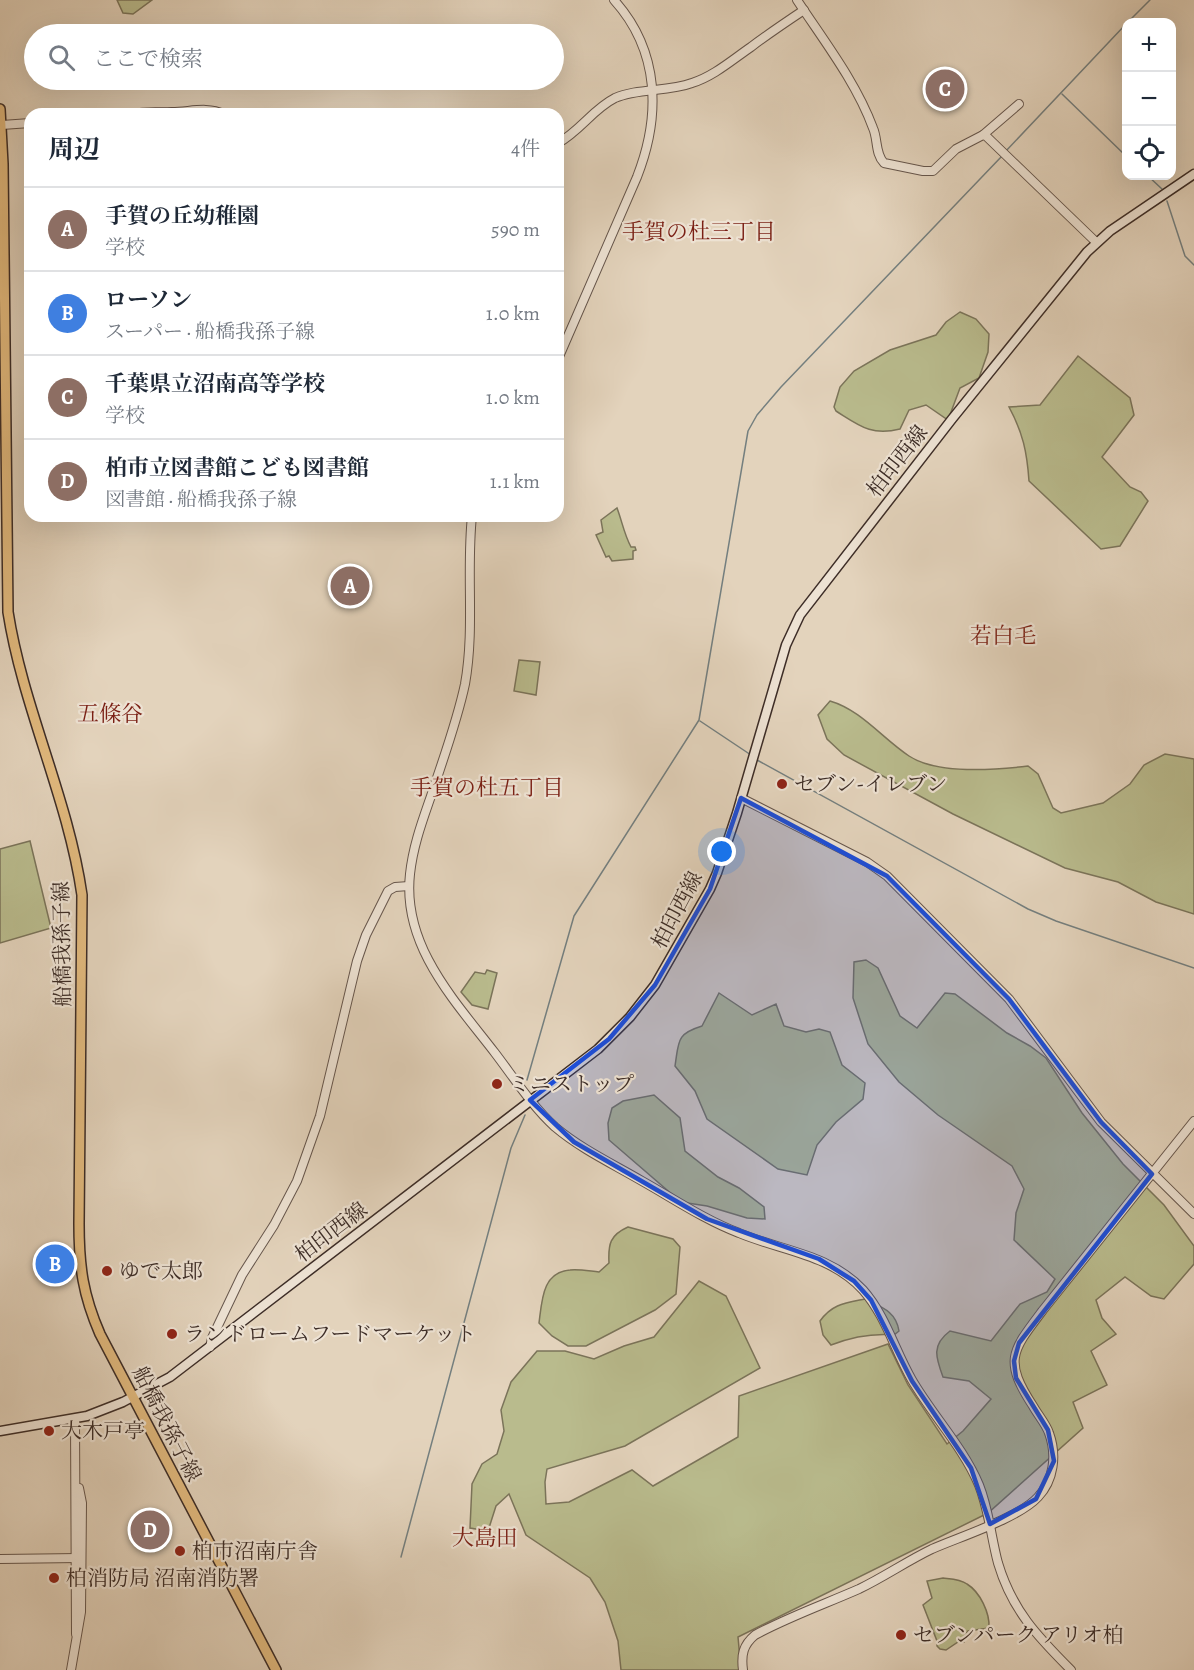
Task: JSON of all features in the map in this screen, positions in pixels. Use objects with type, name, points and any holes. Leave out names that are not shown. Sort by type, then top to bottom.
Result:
[{"type":"main road","name":"船橋我孫子線","points":[[0,109],[8,612],[16,650],[74,850],[82,895],[79,1224],[82,1277],[92,1314],[276,1670]]},
{"type":"main road","name":"柏印西線","points":[[0,1431],[75,1419],[112,1407],[170,1377],[609,1039],[630,1017],[655,985],[717,873],[786,645],[800,615],[952,419],[1096,242],[1194,174]]},
{"type":"street","points":[[564,345],[643,161],[652,125],[652,77],[643,48],[624,12],[614,0]]},
{"type":"street","points":[[797,0],[853,87],[873,128],[878,154],[884,163],[933,171],[956,149],[983,135],[1019,104]]},
{"type":"street","points":[[564,139],[577,131],[596,110],[608,102],[630,93],[653,92],[679,87],[707,76],[804,10]]},
{"type":"street","points":[[2,124],[24,123]]},
{"type":"street","points":[[983,135],[1096,242]]},
{"type":"street","points":[[471,522],[470,633],[465,680],[455,724],[414,848],[409,886],[414,924],[427,960],[460,1008],[530,1100],[554,1126],[574,1142],[707,1219],[741,1235],[819,1259],[854,1281],[871,1300],[912,1381],[971,1468],[981,1492],[999,1567],[1015,1604],[1035,1633],[1071,1670]]},
{"type":"street","points":[[741,798],[867,861],[887,876],[1009,999],[1101,1122],[1194,1214]]},
{"type":"street","points":[[210,1347],[212,1338],[242,1275],[284,1206],[306,1158],[320,1116],[353,976],[366,935],[388,891],[395,887],[409,886]]},
{"type":"street","points":[[743,1670],[743,1652],[747,1643],[755,1635],[861,1588],[910,1560],[1026,1507],[1036,1499],[1050,1478],[1054,1461],[1053,1446],[1048,1430],[1016,1378],[1014,1361],[1019,1343],[1194,1121]]},
{"type":"street","points":[[71,1670],[76,1634],[78,1558],[75,1419]]},
{"type":"street","points":[[0,1559],[78,1558]]},
{"type":"highlighted area","points":[[741,798],[887,876],[1009,999],[1101,1122],[1152,1174],[1019,1343],[1014,1361],[1016,1378],[1048,1430],[1054,1461],[1036,1499],[990,1524],[971,1468],[912,1381],[871,1300],[854,1281],[819,1259],[707,1219],[574,1142],[530,1100],[609,1039],[655,985],[710,889]]},
{"type":"green space","points":[[117,0],[152,0],[133,14],[123,13]]},
{"type":"green space","points":[[960,312],[976,319],[989,334],[988,352],[979,378],[960,388],[948,420],[926,405],[909,410],[900,429],[881,431],[859,425],[836,411],[834,407],[840,387],[854,371],[890,350],[936,335],[946,322]]},
{"type":"green space","points":[[1078,356],[1130,398],[1134,415],[1102,457],[1130,487],[1141,492],[1148,501],[1120,546],[1101,549],[1029,481],[1024,443],[1009,407],[1040,405]]},
{"type":"green space","points":[[617,508],[631,547],[635,547],[636,550],[633,551],[633,559],[612,561],[609,556],[606,557],[596,535],[603,532],[601,520]]},
{"type":"green space","points":[[519,660],[540,662],[536,695],[514,691]]},
{"type":"green space","points":[[830,701],[852,711],[899,749],[921,762],[967,770],[1028,766],[1038,774],[1053,808],[1061,813],[1103,803],[1130,784],[1144,765],[1165,754],[1194,759],[1194,914],[1156,902],[1118,882],[1065,868],[953,814],[844,755],[827,739],[818,715]]},
{"type":"green space","points":[[30,841],[51,928],[0,943],[0,849]]},
{"type":"green space","points":[[866,960],[878,968],[900,1016],[917,1028],[945,993],[955,994],[1007,1033],[1046,1058],[1082,1113],[1123,1164],[1164,1205],[1194,1246],[1194,1264],[1164,1299],[1151,1296],[1125,1277],[1096,1300],[1102,1318],[1116,1334],[1091,1351],[1107,1385],[1073,1402],[1083,1428],[988,1513],[738,1637],[741,1670],[621,1670],[618,1641],[605,1602],[590,1578],[526,1535],[509,1494],[496,1506],[488,1531],[470,1528],[472,1484],[482,1464],[497,1454],[504,1431],[501,1410],[511,1382],[537,1351],[565,1351],[594,1359],[624,1346],[654,1337],[699,1281],[726,1296],[760,1368],[625,1446],[547,1469],[546,1504],[569,1502],[632,1470],[653,1486],[738,1437],[739,1396],[888,1344],[908,1385],[947,1444],[963,1431],[991,1399],[969,1381],[943,1377],[937,1358],[940,1341],[950,1331],[991,1341],[1020,1304],[1047,1292],[1055,1279],[1014,1240],[1016,1213],[1024,1189],[1012,1166],[938,1115],[899,1082],[868,1044],[853,998],[854,962]]},
{"type":"green space","points":[[487,970],[497,973],[488,1009],[472,1005],[461,992],[475,972],[485,974]]},
{"type":"green space","points":[[719,993],[752,1015],[776,1004],[784,1026],[806,1032],[819,1029],[830,1032],[842,1065],[865,1083],[863,1099],[836,1122],[817,1145],[807,1175],[778,1169],[707,1119],[695,1091],[675,1066],[680,1040],[687,1032],[702,1026]]},
{"type":"green space","points":[[654,1095],[680,1118],[685,1151],[718,1177],[739,1188],[764,1207],[765,1219],[747,1218],[707,1206],[681,1202],[609,1140],[608,1123],[612,1108],[623,1101]]},
{"type":"green space","points":[[628,1227],[673,1239],[680,1247],[676,1294],[655,1310],[586,1346],[568,1346],[552,1336],[539,1323],[545,1289],[554,1276],[561,1272],[580,1270],[599,1272],[609,1263],[611,1241],[617,1233]]},
{"type":"green space","points":[[865,1299],[891,1314],[899,1331],[894,1335],[862,1336],[831,1345],[823,1335],[820,1321],[834,1308]]},
{"type":"green space","points":[[943,1578],[962,1581],[972,1588],[983,1603],[989,1622],[989,1628],[968,1631],[964,1642],[958,1642],[946,1650],[937,1646],[923,1605],[932,1598],[927,1581]]},
{"type":"waterway","points":[[1132,18],[1150,0]]},
{"type":"waterway","points":[[1005,152],[1122,28]]},
{"type":"waterway","points":[[1062,94],[1122,152]]},
{"type":"waterway","points":[[527,1080],[574,916],[699,720],[748,431],[757,415],[781,387],[1002,156]]},
{"type":"waterway","points":[[1152,180],[1162,189]]},
{"type":"waterway","points":[[1167,201],[1185,256],[1194,265]]},
{"type":"waterway","points":[[700,721],[751,755]]},
{"type":"waterway","points":[[757,760],[1028,909],[1056,921],[1194,968]]},
{"type":"waterway","points":[[401,1557],[511,1148],[525,1115]]},
{"type":"place","name":"千葉県立沼南高等学校","points":[[945,89]]},
{"type":"place","name":"手賀の丘幼稚園","points":[[350,586]]},
{"type":"place","name":"セブン-イレブン","points":[[782,784]]},
{"type":"place","name":"ミニストップ","points":[[497,1084]]},
{"type":"place","name":"ローソン","points":[[55,1264]]},
{"type":"place","name":"ゆで太郎","points":[[107,1271]]},
{"type":"place","name":"ランドロームフードマーケット","points":[[172,1334]]},
{"type":"place","name":"大木戸亭","points":[[49,1431]]},
{"type":"place","name":"柏市立図書館こども図書館","points":[[150,1530]]},
{"type":"place","name":"柏市沼南庁舎","points":[[180,1551]]},
{"type":"place","name":"柏消防局 沼南消防署","points":[[54,1578]]},
{"type":"place","name":"セブンパーク アリオ柏","points":[[901,1635]]},
{"type":"district","name":"手賀の杜三丁目","points":[[699,232]]},
{"type":"district","name":"若白毛","points":[[1003,636]]},
{"type":"district","name":"五條谷","points":[[110,714]]},
{"type":"district","name":"手賀の杜五丁目","points":[[487,788]]},
{"type":"district","name":"大島田","points":[[485,1538]]}]
